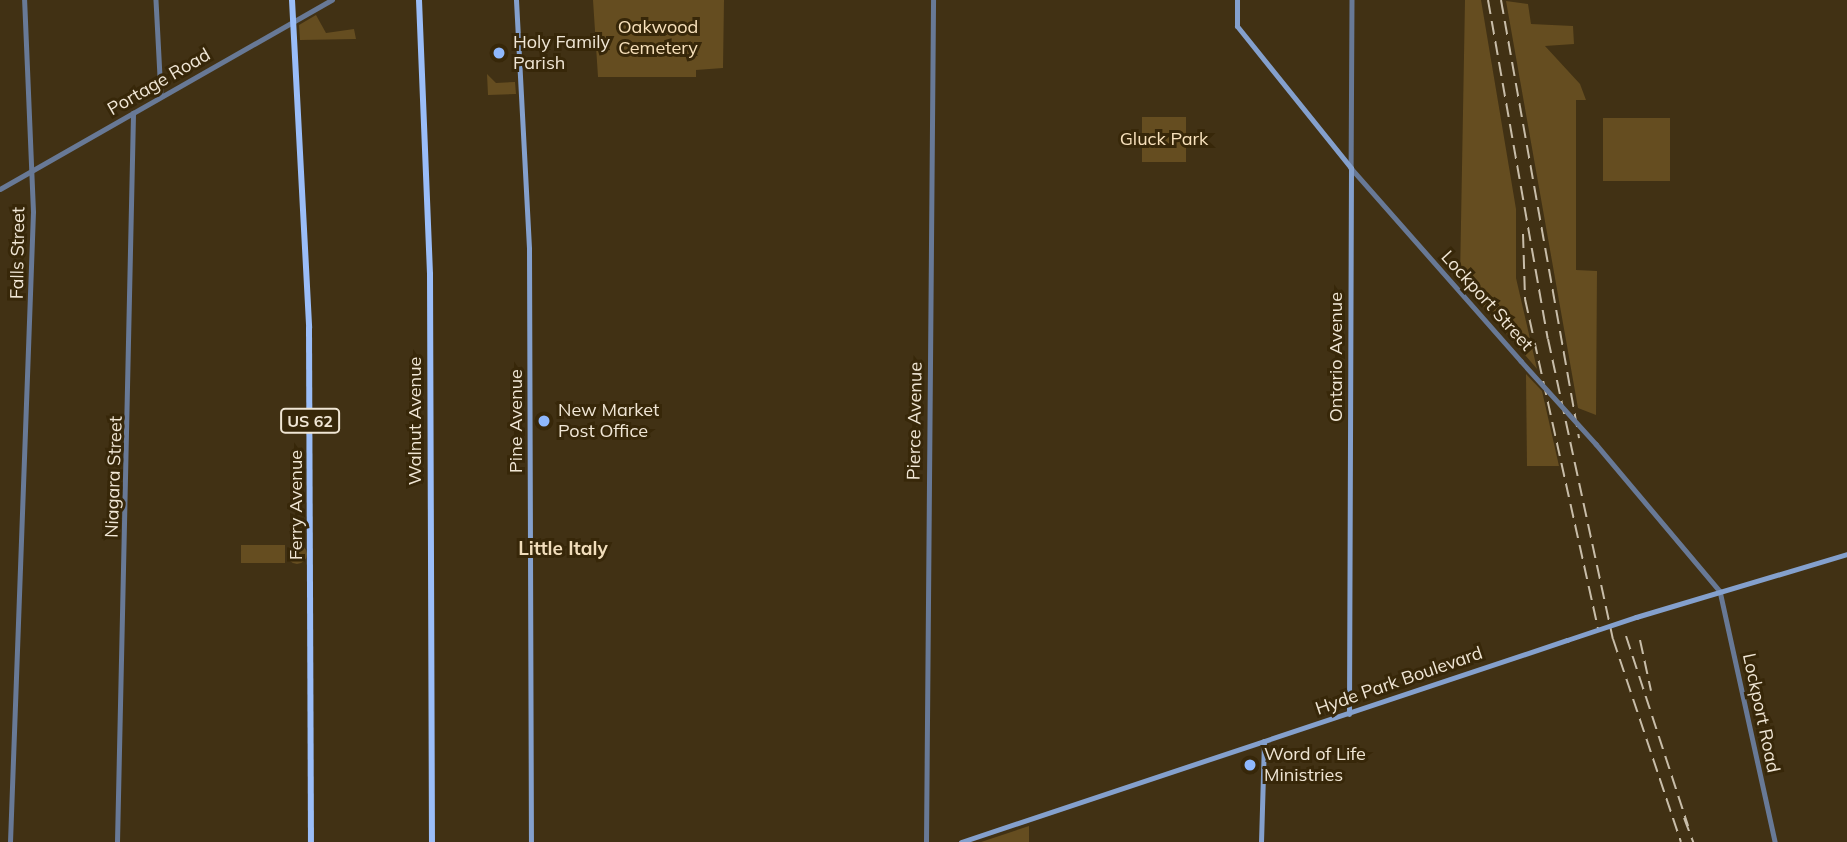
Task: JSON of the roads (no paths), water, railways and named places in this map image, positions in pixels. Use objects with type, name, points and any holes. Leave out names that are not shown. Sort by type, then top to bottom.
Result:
[{"type":"main road","name":"Ferry Avenue","points":[[292,0],[309,328],[311,842]]},
{"type":"main road","name":"Walnut Avenue","points":[[419,0],[429,262],[432,842]]},
{"type":"main road","name":"Pine Avenue","points":[[516,0],[530,287],[531,842]]},
{"type":"main road","name":"Lockport Street","points":[[1237,0],[1237,26],[1351,168]]},
{"type":"main road","name":"Ontario Avenue","points":[[1349,714],[1351,168]]},
{"type":"main road","name":"Hyde Park Boulevard","points":[[961,842],[1636,617],[1847,554]]},
{"type":"main road","points":[[1261,842],[1264,741]]},
{"type":"street","name":"Falls Street","points":[[10,842],[33,170],[24,0]]},
{"type":"street","points":[[156,0],[161,96]]},
{"type":"street","name":"Portage Road","points":[[0,189],[332,0]]},
{"type":"street","name":"Pierce Avenue","points":[[926,842],[933,0]]},
{"type":"street","name":"Ontario Avenue","points":[[1351,168],[1352,0]]},
{"type":"street","name":"Niagara Street","points":[[117,842],[133,113]]},
{"type":"street","name":"Lockport Street","points":[[1351,168],[1596,444],[1720,591]]},
{"type":"street","name":"Lockport Road","points":[[1720,591],[1775,842]]},
{"type":"railway","points":[[1488,0],[1548,339],[1613,639],[1681,842]]},
{"type":"railway","points":[[1501,0],[1579,438]]},
{"type":"railway","points":[[1523,234],[1525,299],[1598,628]]},
{"type":"railway","points":[[1626,636],[1688,826]]},
{"type":"railway","points":[[1640,640],[1651,691]]},
{"type":"railway","points":[[1684,818],[1693,842]]},
{"type":"place","name":"Holy Family Parish","points":[[499,53]]},
{"type":"place","name":"New Market Post Office","points":[[544,421]]},
{"type":"place","name":"Word of Life Ministries","points":[[1250,765]]},
{"type":"district","name":"Little Italy","points":[[563,549]]},
{"type":"park label","name":"Oakwood Cemetery","points":[[658,38]]},
{"type":"park label","name":"Gluck Park","points":[[1164,139]]}]
